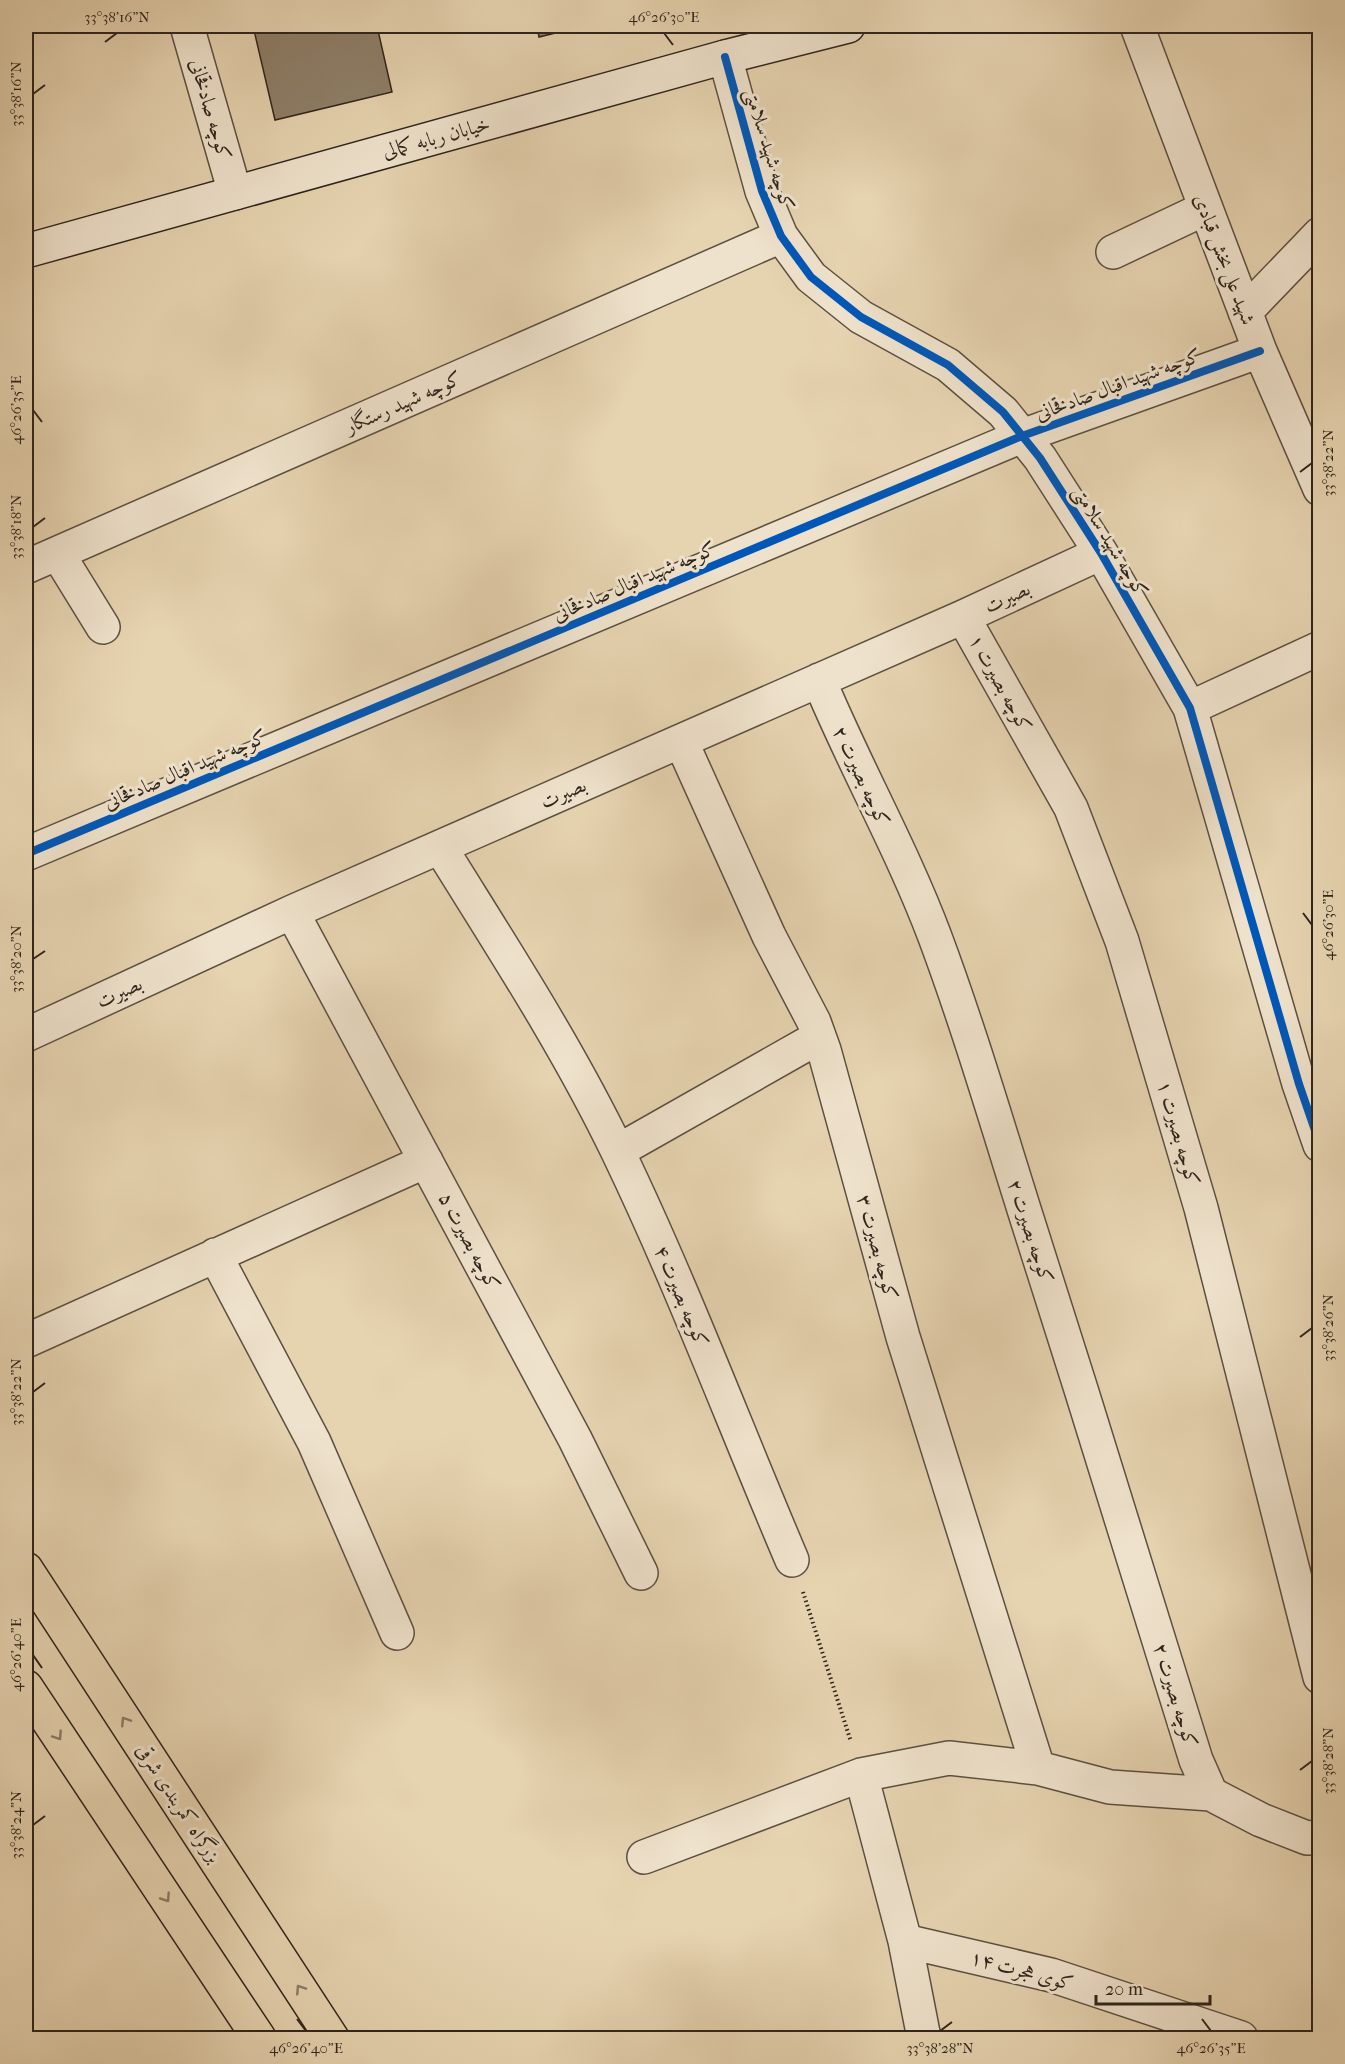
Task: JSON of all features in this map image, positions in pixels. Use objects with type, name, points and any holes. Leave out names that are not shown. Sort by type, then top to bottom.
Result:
[{"type":"highway","name":"بزرگراه کمربندی شرقی","points":[[26,1569],[332,2038]]},
{"type":"highway","points":[[26,1687],[259,2038]]},
{"type":"street","name":"کوچه صادقخانی","points":[[187,26],[235,193]]},
{"type":"street","name":"خیابان ربابه کمالی","points":[[26,251],[725,57],[848,26]]},
{"type":"street","name":"شهید علی بخش قبادی","points":[[1137,26],[1260,351],[1320,489]]},
{"type":"street","name":"کوچه شهید سلامتی","points":[[725,57],[762,191],[781,236],[811,277],[861,317],[948,365],[1003,412],[1040,458],[1101,554],[1190,708],[1299,1084],[1320,1145]]},
{"type":"street","points":[[1113,252],[1206,208]]},
{"type":"street","points":[[1245,312],[1320,234]]},
{"type":"street","name":"کوچه شهید رستگار","points":[[26,567],[781,236]]},
{"type":"street","name":"کوچه شهید اقبال صادقخانی","points":[[26,854],[1022,436],[1260,351]]},
{"type":"street","points":[[58,554],[103,627]]},
{"type":"street","name":"بصیرت","points":[[26,1035],[292,912],[1101,554]]},
{"type":"street","name":"کوچه بصیرت ۱","points":[[963,617],[1071,808],[1122,941],[1201,1208],[1320,1677]]},
{"type":"street","points":[[1190,708],[1320,648]]},
{"type":"street","name":"کوچه بصیرت ۲","points":[[819,680],[839,730],[909,874],[935,938],[1044,1270],[1196,1760],[1211,1794]]},
{"type":"street","name":"کوچه بصیرت ۳","points":[[681,741],[769,936],[814,1022],[903,1337],[1038,1768]]},
{"type":"street","name":"کوچه بصیرت ۴","points":[[440,847],[560,1043],[618,1151],[684,1301],[792,1560]]},
{"type":"street","name":"کوچه بصیرت ۵","points":[[292,912],[575,1439],[641,1573]]},
{"type":"street","points":[[618,1151],[819,1037]]},
{"type":"street","points":[[26,1341],[426,1161]]},
{"type":"street","points":[[216,1255],[314,1442],[397,1634]]},
{"type":"street","points":[[644,1857],[861,1774],[949,1758],[1038,1768],[1110,1787],[1211,1794],[1261,1820],[1307,1838],[1320,1837]]},
{"type":"street","points":[[861,1774],[904,1941],[924,2038]]},
{"type":"street","name":"کوی هجرت ۱۴","points":[[904,1941],[1051,1975],[1241,2038]]},
{"type":"path","points":[[792,1560],[861,1774]]},
{"type":"building","points":[[253,26],[377,26],[392,92],[275,120]]},
{"type":"building","points":[[537,26],[584,26],[539,37]]},
{"type":"cycle path","points":[[725,57],[762,191],[781,236],[811,277],[861,317],[948,365],[1003,412],[1040,458],[1101,553],[1190,708],[1299,1084],[1320,1145]]},
{"type":"cycle path","points":[[26,854],[1022,436],[1260,351]]}]
